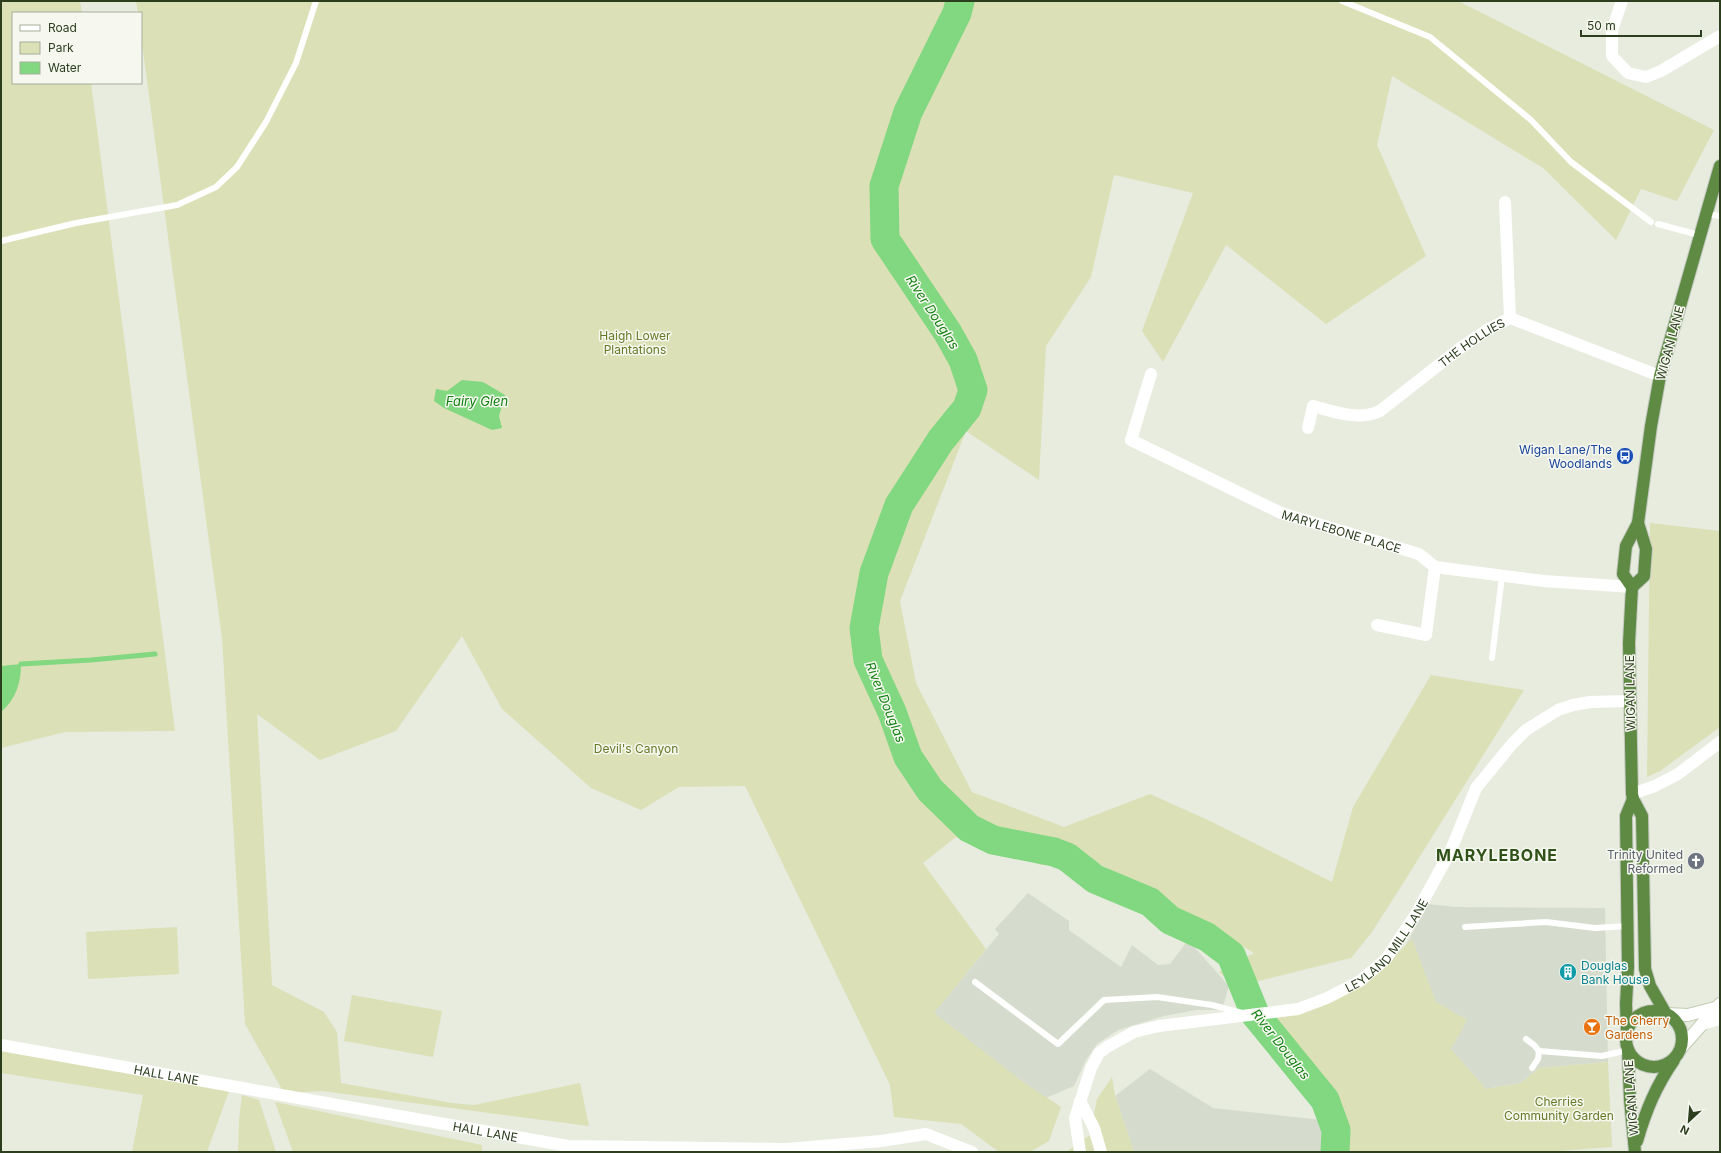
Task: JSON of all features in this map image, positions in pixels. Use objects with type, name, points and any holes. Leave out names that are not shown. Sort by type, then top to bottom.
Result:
[{"type":"highway","name":"WIGAN LANE","points":[[1627,1031],[1628,926],[1626,816],[1632,796],[1629,643],[1632,587],[1624,574],[1625,555],[1626,546],[1638,523],[1651,426],[1660,376],[1699,234],[1706,214],[1716,196],[1720,166]]},
{"type":"highway","name":"WIGAN LANE","points":[[1632,587],[1644,576],[1646,549],[1638,523]]},
{"type":"highway","name":"WIGAN LANE","points":[[1632,796],[1642,816],[1645,969],[1650,986],[1666,1014]]},
{"type":"highway","points":[[1656,1011],[1666,1014],[1674,1019],[1681,1033],[1682,1041],[1678,1053],[1668,1063],[1650,1067],[1640,1064],[1633,1058],[1628,1050],[1626,1042],[1627,1031],[1631,1022],[1638,1016],[1647,1012],[1656,1011]]},
{"type":"highway","name":"WIGAN LANE","points":[[1628,1050],[1630,1100],[1635,1150]]},
{"type":"highway","name":"WIGAN LANE","points":[[1635,1150],[1644,1114],[1659,1083],[1678,1053]]},
{"type":"street","points":[[1622,1],[1612,30],[1612,56],[1628,73],[1646,77],[1661,71],[1720,36]]},
{"type":"street","points":[[1505,202],[1510,318]]},
{"type":"street","name":"THE HOLLIES","points":[[1308,428],[1313,406],[1362,416],[1380,412],[1459,349],[1487,330],[1510,318],[1660,376]]},
{"type":"street","name":"MARYLEBONE PLACE","points":[[1151,374],[1131,440],[1281,513],[1419,554],[1435,567]]},
{"type":"street","points":[[1377,625],[1426,635],[1435,567],[1544,581],[1632,587]]},
{"type":"street","name":"LEYLAND MILL LANE","points":[[1080,1101],[1091,1068],[1100,1053],[1118,1040],[1134,1032],[1159,1026],[1298,1009],[1327,998],[1360,981],[1386,959],[1416,914],[1451,850],[1476,788],[1512,744],[1526,730],[1553,712],[1574,705],[1607,701],[1630,702]]},
{"type":"street","points":[[1632,796],[1678,774],[1720,742]]},
{"type":"street","points":[[1666,1014],[1688,1015],[1718,1006]]},
{"type":"street","points":[[1678,1053],[1718,1006]]},
{"type":"street","points":[[1702,1024],[1720,1019]]},
{"type":"street","name":"HALL LANE","points":[[1,1045],[568,1146],[788,1151],[881,1141],[926,1134],[972,1152]]},
{"type":"street","points":[[1080,1101],[1075,1118],[1080,1152]]},
{"type":"street","points":[[1080,1101],[1094,1128],[1101,1152]]},
{"type":"lane","points":[[1,241],[76,224],[177,205],[216,187],[237,167],[266,122],[296,63],[316,1]]},
{"type":"lane","points":[[1342,1],[1430,37],[1531,120],[1571,162],[1651,222]]},
{"type":"lane","points":[[1706,214],[1720,216]]},
{"type":"lane","points":[[1658,224],[1699,234]]},
{"type":"lane","points":[[1492,658],[1502,576]]},
{"type":"lane","points":[[1465,927],[1546,922],[1595,928],[1628,926]]},
{"type":"lane","points":[[975,982],[1058,1044],[1104,1000],[1157,997],[1212,1005],[1250,1015]]},
{"type":"lane","points":[[1526,1039],[1539,1051],[1602,1056],[1628,1050]]},
{"type":"lane","points":[[1532,1068],[1538,1059],[1539,1051]]},
{"type":"shaded area","points":[[1028,893],[1069,921],[1069,930],[1121,967],[1132,945],[1158,965],[1170,964],[1188,940],[1229,986],[1222,1010],[1196,1010],[1164,1016],[1118,1030],[1097,1044],[1086,1060],[1074,1086],[982,1125],[899,1034],[954,988],[999,934],[995,929]]},
{"type":"shaded area","points":[[1428,904],[1455,907],[1605,908],[1608,1062],[1539,1068],[1521,1083],[1440,1097],[1400,956]]},
{"type":"shaded area","points":[[1150,1069],[1213,1108],[1322,1120],[1325,1135],[1324,1152],[1134,1152],[1115,1096]]},
{"type":"green space","points":[[1,1],[80,1],[82,12],[12,12],[12,84],[91,84],[175,731],[65,732],[1,748]]},
{"type":"green space","name":"Haigh Lower Plantations","points":[[136,1],[1458,1],[1714,130],[1677,201],[1641,189],[1616,240],[1543,168],[1392,76],[1377,145],[1426,256],[1326,324],[1226,245],[1163,362],[1142,331],[1193,193],[1114,175],[1091,277],[1046,346],[1039,480],[966,431],[900,601],[916,683],[972,792],[1064,827],[1150,794],[1208,820],[1332,882],[1353,807],[1431,675],[1524,690],[1372,932],[1351,958],[1235,987],[1219,972],[1254,953],[1084,855],[1041,865],[956,837],[923,863],[986,949],[934,1013],[1023,1082],[1061,1107],[1049,1141],[1030,1152],[999,1152],[961,1124],[894,1117],[890,1085],[745,786],[679,787],[641,810],[591,788],[502,709],[462,636],[396,731],[320,760],[257,714],[272,985],[324,1012],[337,1032],[341,1083],[452,1103],[474,1105],[580,1083],[589,1126],[322,1091],[284,1093],[245,1024],[222,638],[142,43],[142,12],[138,12]]},
{"type":"green space","points":[[1650,523],[1720,531],[1720,727],[1660,771],[1647,777]]},
{"type":"green space","points":[[177,927],[179,974],[88,979],[86,932]]},
{"type":"green space","name":"Cherries Community Garden","points":[[1412,939],[1436,1002],[1467,1020],[1451,1049],[1486,1089],[1521,1083],[1539,1068],[1608,1062],[1612,1147],[1546,1152],[1324,1152],[1325,1135],[1322,1120],[1273,1017],[1365,985]]},
{"type":"green space","points":[[352,995],[442,1011],[433,1057],[344,1041]]},
{"type":"green space","points":[[1,1047],[229,1091],[207,1152],[132,1152],[143,1095],[1,1073]]},
{"type":"green space","points":[[1112,1077],[1115,1096],[1134,1152],[1066,1152],[1090,1135],[1097,1099]]},
{"type":"green space","points":[[242,1095],[259,1100],[276,1152],[238,1152],[239,1120]]},
{"type":"green space","points":[[275,1102],[482,1145],[482,1152],[293,1152]]},
{"type":"water","name":"Fairy Glen","points":[[462,380],[483,382],[505,395],[499,416],[502,428],[492,430],[444,408],[434,401],[436,389],[447,391]]},
{"type":"water","points":[[21,664],[17,690],[10,702],[1,712],[1,666]]},
{"type":"waterway","name":"River Douglas","points":[[960,1],[957,13],[908,112],[884,186],[885,239],[948,333],[963,360],[973,390],[967,408],[941,440],[899,505],[874,573],[864,628],[868,660],[892,712],[908,757],[930,790],[969,828],[993,840],[1054,852],[1067,857],[1095,879],[1150,902],[1170,920],[1207,937],[1231,955],[1255,1014],[1325,1100],[1336,1130],[1335,1152]]},
{"type":"waterway","points":[[21,664],[91,660],[155,654]]},
{"type":"place","name":"Wigan Lane/The Woodlands","points":[[1625,456]]},
{"type":"place","name":"Trinity United Reformed","points":[[1696,861]]},
{"type":"place","name":"Douglas Bank House","points":[[1568,972]]},
{"type":"place","name":"The Cherry Gardens","points":[[1592,1027]]},
{"type":"district","name":"MARYLEBONE","points":[[1497,855]]},
{"type":"park label","name":"Devil's Canyon","points":[[636,748]]}]
